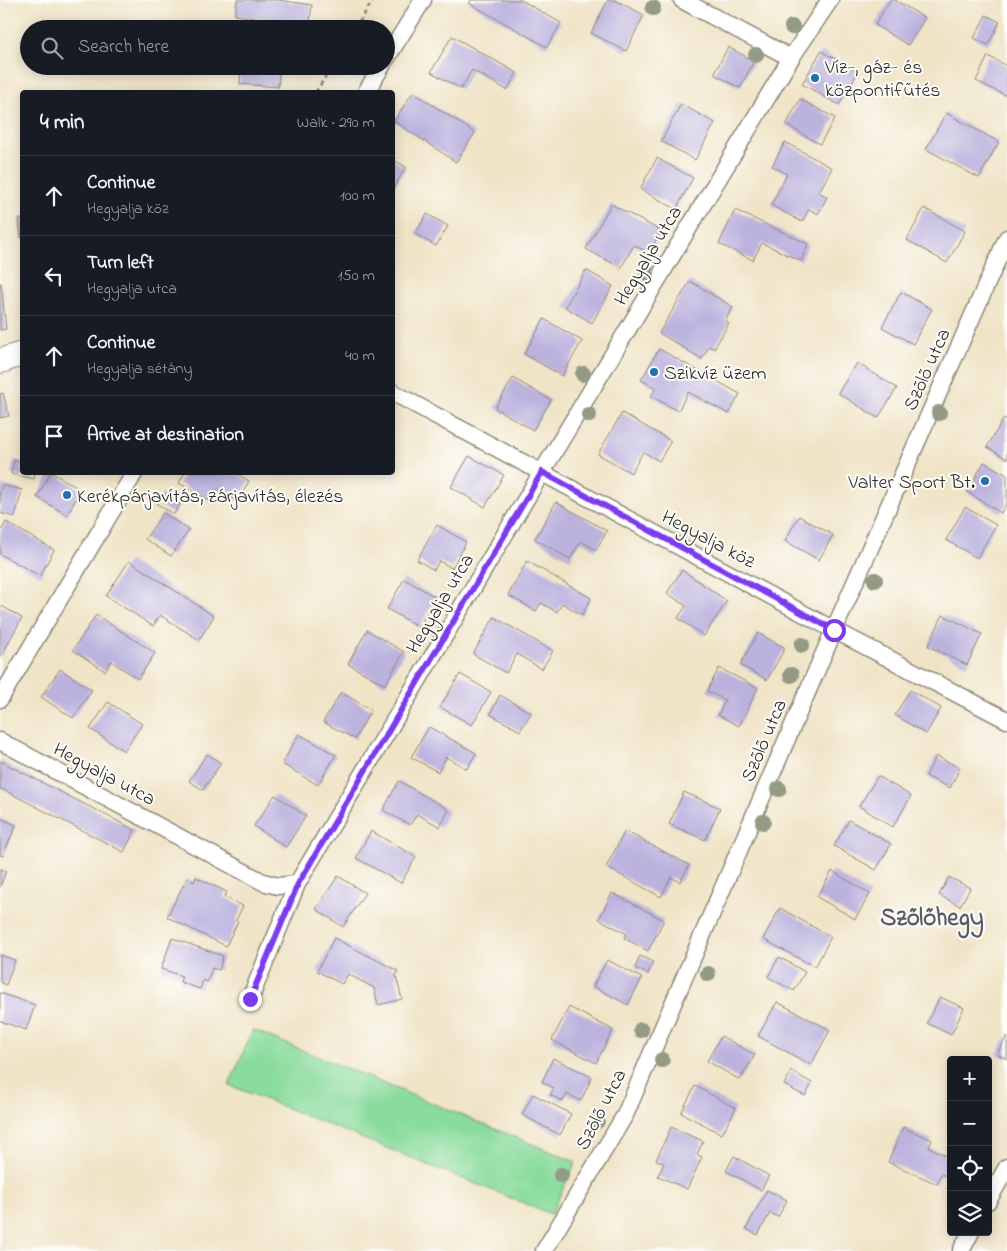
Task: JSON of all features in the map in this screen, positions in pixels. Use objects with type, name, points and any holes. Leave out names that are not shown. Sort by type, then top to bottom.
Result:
[{"type":"street","points":[[395,45],[423,0]]},
{"type":"street","points":[[682,0],[790,58]]},
{"type":"street","name":"Hegyalja utca","points":[[0,741],[263,882],[278,886],[298,884],[790,58],[830,0]]},
{"type":"street","points":[[367,90],[376,75]]},
{"type":"street","name":"Szőlő utca","points":[[544,1251],[625,1115],[834,630],[1007,238]]},
{"type":"street","points":[[0,361],[20,355]]},
{"type":"street","name":"Hegyalja köz","points":[[395,394],[834,630],[1007,720]]},
{"type":"street","points":[[0,699],[133,475]]},
{"type":"street","points":[[250,999],[298,884]]},
{"type":"street","points":[[992,1194],[1007,1167]]},
{"type":"street","points":[[961,1251],[969,1236]]},
{"type":"path","points":[[361,20],[373,0]]},
{"type":"path","points":[[317,90],[326,75]]},
{"type":"green space","points":[[253,1030],[576,1162],[551,1214],[229,1085]]},
{"type":"building","points":[[237,0],[278,0],[312,5],[310,20],[270,20],[235,15]]},
{"type":"building","points":[[471,0],[521,0],[561,23],[547,47],[469,3]]},
{"type":"building","points":[[608,0],[615,0],[644,15],[626,51],[591,33]]},
{"type":"building","points":[[890,0],[895,0],[925,18],[908,45],[875,25]]},
{"type":"building","points":[[986,15],[1000,22],[988,45],[974,38]]},
{"type":"building","points":[[452,36],[517,73],[507,90],[472,70],[461,89],[431,72]]},
{"type":"building","points":[[728,47],[754,61],[740,88],[714,74]]},
{"type":"building","points":[[821,51],[858,72],[839,105],[802,84]]},
{"type":"building","points":[[988,56],[1007,66],[1007,96],[976,81]]},
{"type":"building","points":[[240,75],[279,75],[278,87],[240,84]]},
{"type":"building","points":[[413,92],[475,133],[456,162],[395,122]]},
{"type":"building","points":[[800,99],[835,118],[820,144],[786,125]]},
{"type":"building","points":[[681,104],[715,123],[695,160],[661,141]]},
{"type":"building","points":[[946,113],[999,142],[979,178],[926,149]]},
{"type":"building","points":[[785,142],[832,168],[819,192],[827,197],[818,214],[809,209],[802,222],[771,205],[787,174],[772,166]]},
{"type":"building","points":[[657,158],[693,178],[676,209],[640,189]]},
{"type":"building","points":[[395,161],[406,167],[395,186]]},
{"type":"building","points":[[611,204],[661,231],[649,253],[634,245],[621,268],[586,249]]},
{"type":"building","points":[[924,208],[965,231],[947,263],[907,240]]},
{"type":"building","points":[[735,210],[808,244],[801,261],[762,243],[753,260],[719,244]]},
{"type":"building","points":[[427,214],[448,226],[436,246],[415,234]]},
{"type":"building","points":[[586,270],[613,286],[592,323],[565,307]]},
{"type":"building","points":[[690,281],[733,307],[725,321],[729,323],[714,349],[709,346],[702,359],[659,333]]},
{"type":"building","points":[[0,283],[6,329],[0,330]]},
{"type":"building","points":[[901,292],[932,309],[913,344],[882,327]]},
{"type":"building","points":[[544,319],[582,341],[562,376],[524,354]]},
{"type":"building","points":[[659,349],[740,394],[729,414],[688,392],[678,411],[651,396],[656,388],[641,380]]},
{"type":"building","points":[[857,363],[897,388],[878,418],[838,393]]},
{"type":"building","points":[[513,378],[551,400],[533,430],[495,408]]},
{"type":"building","points":[[3,393],[9,416],[0,418],[0,394]]},
{"type":"building","points":[[622,413],[671,441],[659,461],[643,452],[631,473],[598,454]]},
{"type":"building","points":[[1004,418],[1007,420],[1007,459],[987,447]]},
{"type":"building","points":[[469,456],[504,475],[485,507],[451,487]]},
{"type":"building","points":[[14,460],[20,462],[20,475],[35,475],[34,479],[11,474]]},
{"type":"building","points":[[984,462],[1007,475],[1007,503],[1001,513],[967,492]]},
{"type":"building","points":[[49,475],[56,475],[81,490],[67,515],[37,497]]},
{"type":"building","points":[[183,475],[239,475],[249,481],[238,501],[217,489],[210,501],[179,483]]},
{"type":"building","points":[[2,485],[22,490],[15,517],[0,513],[0,491]]},
{"type":"building","points":[[163,493],[180,504],[174,514],[157,504]]},
{"type":"building","points":[[556,502],[607,531],[596,550],[581,541],[570,559],[535,539]]},
{"type":"building","points":[[965,507],[996,525],[977,558],[946,540]]},
{"type":"building","points":[[163,513],[189,530],[171,556],[145,539]]},
{"type":"building","points":[[799,516],[833,535],[819,560],[785,541]]},
{"type":"building","points":[[6,522],[54,550],[40,576],[0,554],[0,533]]},
{"type":"building","points":[[437,525],[466,542],[452,568],[439,561],[434,570],[417,560]]},
{"type":"building","points":[[129,561],[214,616],[199,640],[160,615],[153,626],[106,596]]},
{"type":"building","points":[[527,561],[591,598],[582,615],[562,603],[557,612],[541,603],[536,611],[508,595]]},
{"type":"building","points":[[682,570],[727,601],[704,636],[678,618],[686,606],[667,593]]},
{"type":"building","points":[[404,579],[436,597],[419,627],[387,609]]},
{"type":"building","points":[[2,606],[22,618],[0,658],[0,610]]},
{"type":"building","points":[[96,615],[155,653],[138,679],[111,661],[105,671],[73,650]]},
{"type":"building","points":[[943,615],[982,634],[967,665],[928,646]]},
{"type":"building","points":[[494,617],[553,651],[542,669],[517,654],[506,673],[473,654]]},
{"type":"building","points":[[367,630],[404,652],[385,685],[348,664]]},
{"type":"building","points":[[758,633],[785,648],[767,680],[740,665]]},
{"type":"building","points":[[719,668],[758,688],[739,726],[718,715],[725,700],[707,691]]},
{"type":"building","points":[[60,669],[92,690],[73,718],[41,697]]},
{"type":"building","points":[[460,674],[491,692],[472,725],[440,707]]},
{"type":"building","points":[[910,690],[941,708],[926,734],[895,715]]},
{"type":"building","points":[[341,692],[371,710],[355,739],[323,722]]},
{"type":"building","points":[[500,695],[531,713],[520,731],[490,714]]},
{"type":"building","points":[[108,702],[142,724],[124,751],[90,729]]},
{"type":"building","points":[[429,727],[476,753],[467,769],[446,757],[438,772],[411,757]]},
{"type":"building","points":[[299,734],[336,755],[318,785],[282,764]]},
{"type":"building","points":[[207,754],[221,763],[203,790],[189,781]]},
{"type":"building","points":[[936,756],[960,768],[950,788],[926,776]]},
{"type":"building","points":[[0,761],[135,830],[124,852],[0,788]]},
{"type":"building","points":[[878,776],[911,796],[893,827],[859,806]]},
{"type":"building","points":[[399,781],[449,810],[440,827],[417,814],[410,825],[383,810]]},
{"type":"building","points":[[684,792],[720,808],[705,840],[669,824]]},
{"type":"building","points":[[275,795],[306,816],[286,847],[254,826]]},
{"type":"building","points":[[0,818],[16,825],[3,856],[0,855]]},
{"type":"building","points":[[849,820],[891,844],[876,870],[834,846]]},
{"type":"building","points":[[371,831],[416,857],[401,883],[356,858]]},
{"type":"building","points":[[625,831],[689,865],[680,882],[671,877],[661,897],[606,867]]},
{"type":"building","points":[[0,869],[6,871],[0,887]]},
{"type":"building","points":[[832,871],[870,894],[855,919],[817,897]]},
{"type":"building","points":[[338,876],[365,893],[343,927],[316,909]]},
{"type":"building","points":[[196,877],[227,892],[224,897],[243,906],[226,946],[167,917],[187,878],[194,882]]},
{"type":"building","points":[[949,877],[970,888],[960,906],[939,895]]},
{"type":"building","points":[[612,893],[664,920],[648,951],[624,938],[627,934],[599,919]]},
{"type":"building","points":[[780,908],[831,937],[815,967],[763,939]]},
{"type":"building","points":[[172,938],[223,956],[219,970],[212,968],[207,982],[203,980],[200,989],[180,982],[182,976],[161,969]]},
{"type":"building","points":[[334,938],[398,971],[396,976],[402,999],[378,1005],[374,988],[348,974],[342,984],[317,971]]},
{"type":"building","points":[[0,955],[15,960],[6,985],[0,982]]},
{"type":"building","points":[[640,956],[653,962],[648,974],[635,968]]},
{"type":"building","points":[[779,957],[805,972],[794,991],[768,977]]},
{"type":"building","points":[[607,960],[642,978],[628,1005],[593,986]]},
{"type":"building","points":[[0,993],[35,1005],[26,1030],[0,1021]]},
{"type":"building","points":[[940,997],[964,1008],[951,1035],[927,1023]]},
{"type":"building","points":[[777,1002],[830,1030],[811,1065],[758,1036]]},
{"type":"building","points":[[569,1007],[613,1030],[596,1063],[552,1040]]},
{"type":"building","points":[[721,1036],[755,1055],[740,1080],[707,1061]]},
{"type":"building","points":[[1007,1036],[1007,1059],[997,1054]]},
{"type":"building","points":[[553,1058],[592,1077],[581,1101],[567,1094],[563,1101],[550,1095],[554,1088],[542,1082]]},
{"type":"building","points":[[791,1071],[812,1083],[805,1096],[784,1085]]},
{"type":"building","points":[[695,1086],[736,1108],[722,1134],[681,1113]]},
{"type":"building","points":[[533,1094],[571,1114],[560,1135],[522,1115]]},
{"type":"building","points":[[671,1127],[703,1141],[697,1155],[702,1157],[687,1189],[658,1176],[664,1163],[656,1160]]},
{"type":"building","points":[[903,1127],[932,1140],[929,1147],[947,1156],[947,1176],[941,1174],[937,1184],[888,1162]]},
{"type":"building","points":[[734,1156],[769,1176],[761,1190],[726,1171]]},
{"type":"building","points":[[767,1190],[787,1200],[778,1217],[770,1213],[758,1235],[746,1229]]},
{"type":"place","name":"Víz-, gáz- és központifűtés","points":[[815,78]]},
{"type":"place","name":"Szikvíz üzem","points":[[654,372]]},
{"type":"place","name":"Valter Sport Bt.","points":[[985,481]]},
{"type":"place","name":"Kerékpárjavítás, zárjavítás, élezés","points":[[67,495]]},
{"type":"district","name":"Szőlőhegy","points":[[932,916]]},
{"type":"route","points":[[250,999],[298,884],[542,472],[834,630]]}]
